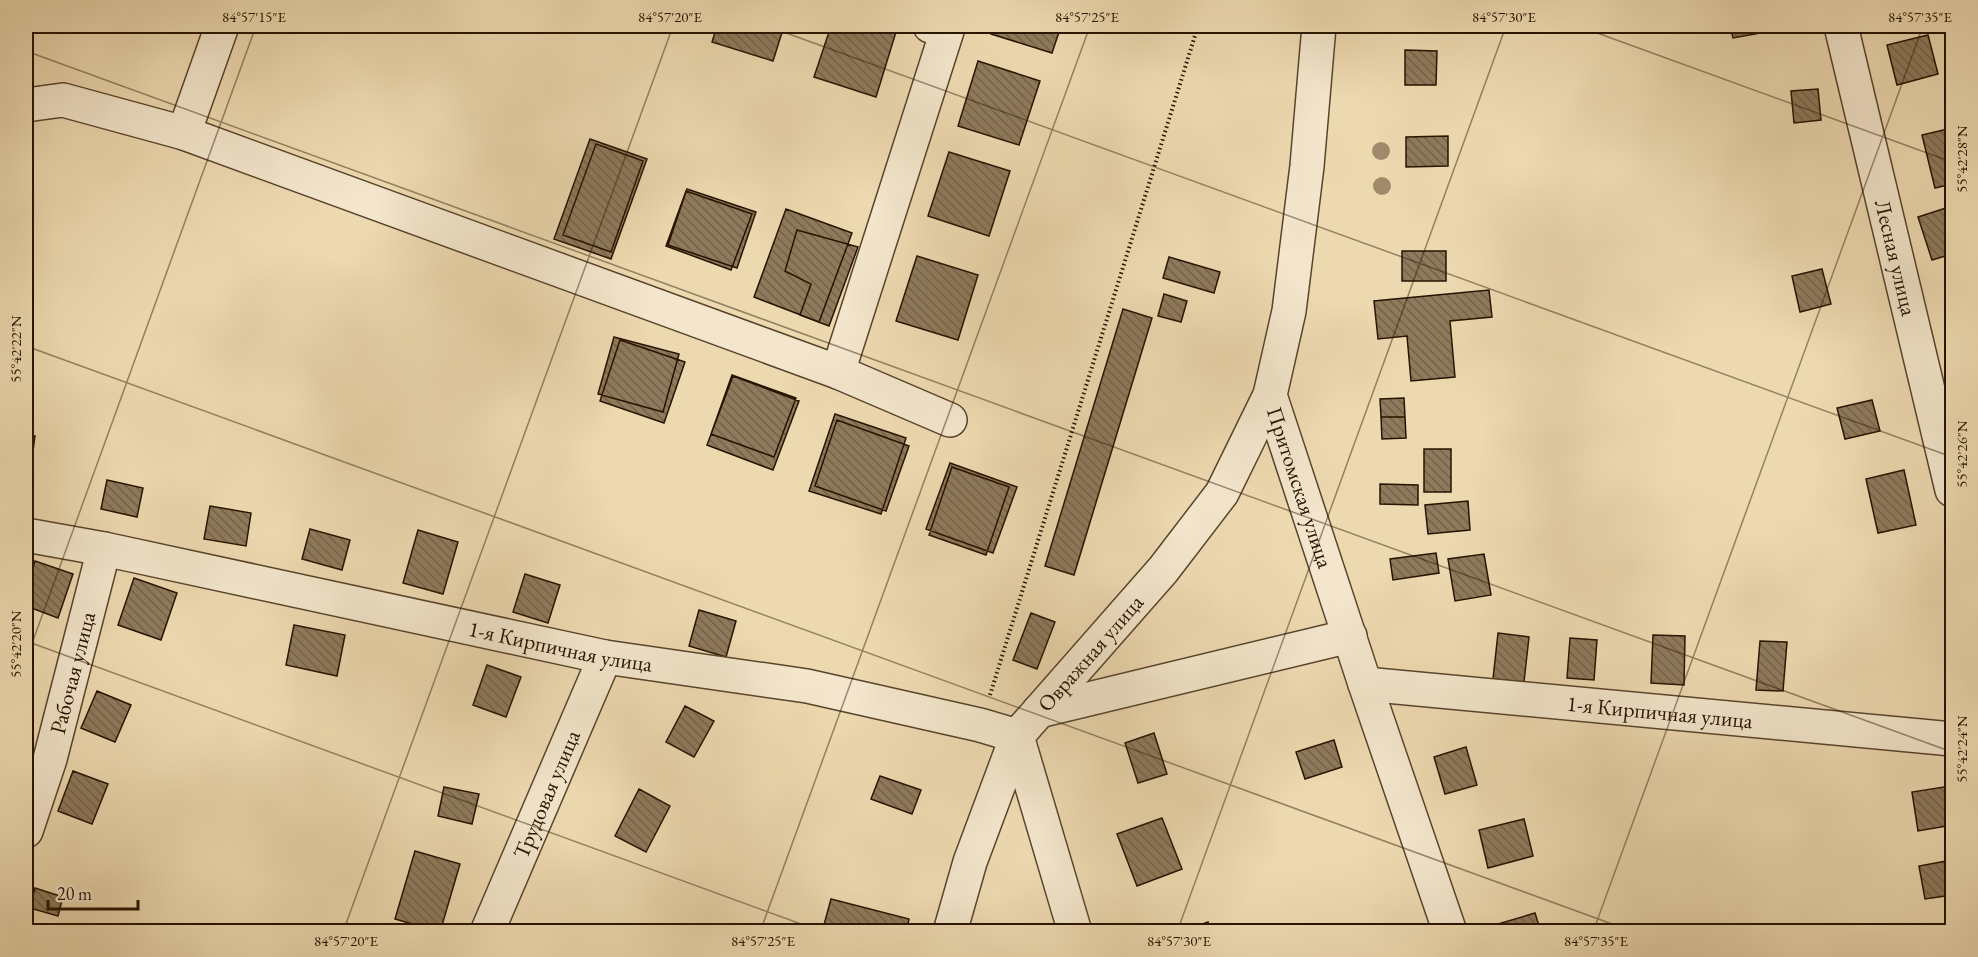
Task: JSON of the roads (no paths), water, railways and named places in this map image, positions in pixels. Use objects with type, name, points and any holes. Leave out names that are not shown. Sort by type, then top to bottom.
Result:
[{"type":"street","points":[[184,133],[222,26]]},
{"type":"street","name":"Притомская улица","points":[[1319,26],[1307,166],[1289,311],[1270,395],[1450,932]]},
{"type":"street","name":"Лесная улица","points":[[1841,26],[1953,490]]},
{"type":"street","points":[[838,372],[942,28]]},
{"type":"street","points":[[26,105],[63,100],[184,133],[838,372],[950,420]]},
{"type":"street","name":"Овражная улица","points":[[950,932],[970,861],[1017,736],[1163,570],[1222,493],[1270,395]]},
{"type":"street","name":"1-я Кирпичная улица","points":[[26,535],[104,549],[605,657],[807,686],[980,725],[1017,736]]},
{"type":"street","name":"Рабочая улица","points":[[26,831],[50,759],[104,549]]},
{"type":"street","points":[[1039,711],[1350,636]]},
{"type":"street","name":"Трудовая улица","points":[[487,932],[605,657]]},
{"type":"street","name":"1-я Кирпичная улица","points":[[1365,684],[1953,738]]},
{"type":"street","points":[[1017,736],[1075,932]]}]
